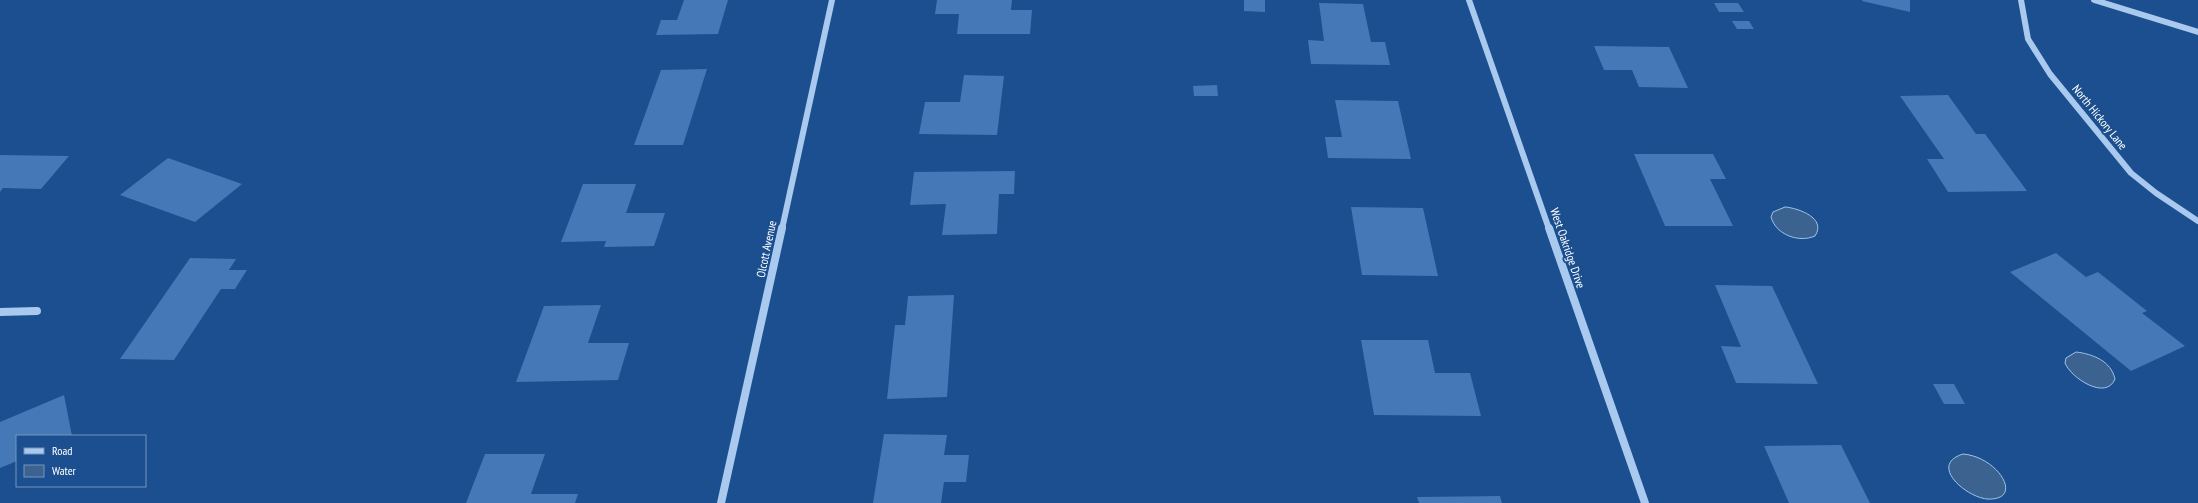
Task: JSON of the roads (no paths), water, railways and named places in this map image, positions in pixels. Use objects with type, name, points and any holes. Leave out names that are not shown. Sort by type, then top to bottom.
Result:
[{"type":"street","name":"Olcott Avenue","points":[[721,503],[832,0]]},
{"type":"street","name":"West Oakridge Drive","points":[[1469,0],[1645,503]]},
{"type":"street","name":"North Hickory Lane","points":[[2022,0],[2028,39],[2050,74],[2131,173],[2156,194],[2198,221]]},
{"type":"street","points":[[2094,0],[2198,32]]},
{"type":"street","points":[[0,312],[37,312]]},
{"type":"water","points":[[1785,207],[1797,209],[1814,219],[1818,230],[1815,236],[1802,239],[1795,238],[1778,229],[1771,217],[1773,212]]},
{"type":"water","points":[[2076,352],[2095,357],[2110,367],[2115,379],[2111,385],[2104,388],[2097,388],[2089,385],[2074,375],[2065,363],[2066,358]]},
{"type":"water","points":[[1963,454],[1976,457],[1996,470],[2003,478],[2006,486],[2004,493],[1998,498],[1987,499],[1969,493],[1961,487],[1950,473],[1949,465],[1953,459]]}]
